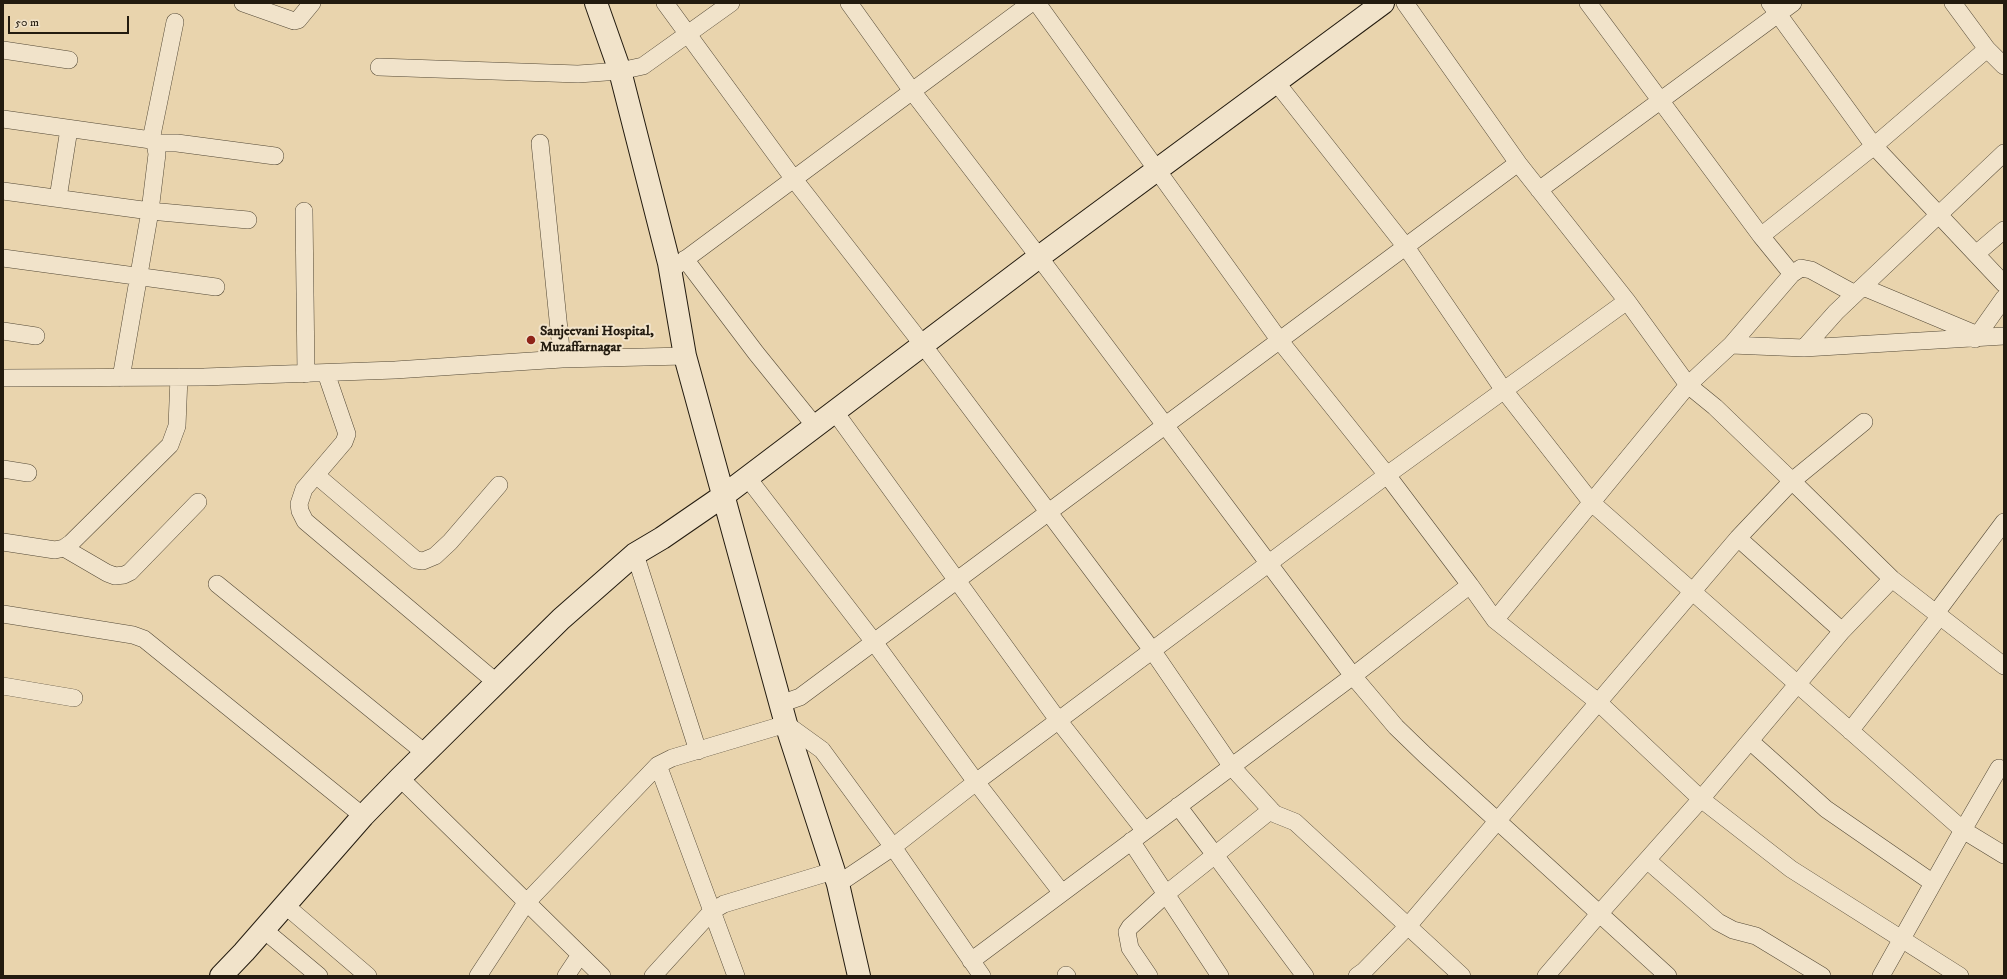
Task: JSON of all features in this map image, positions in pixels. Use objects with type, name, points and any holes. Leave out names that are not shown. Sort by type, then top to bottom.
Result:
[{"type":"street","points":[[243,3],[294,21],[299,19],[318,4]]},
{"type":"street","points":[[596,3],[620,71],[678,264],[685,356],[780,704],[836,877],[859,976]]},
{"type":"street","points":[[665,3],[793,178],[923,345],[1152,650],[1232,767],[1271,810],[1295,822],[1462,976]]},
{"type":"street","points":[[379,66],[578,74],[620,71],[642,66],[731,3]]},
{"type":"street","points":[[849,3],[912,91],[1039,257],[1164,427],[1269,563],[1353,676],[1396,727],[1425,756],[1498,820],[1598,914],[1668,976]]},
{"type":"street","points":[[678,264],[1031,3]]},
{"type":"street","points":[[1037,3],[1280,341],[1387,475],[1495,620],[1598,702],[1701,799],[1791,869],[1960,976]]},
{"type":"street","points":[[223,975],[286,906],[363,816],[400,778],[560,620],[635,554],[662,538],[723,496],[1039,257],[1383,3]]},
{"type":"street","points":[[1406,3],[1518,164],[1627,301],[1688,385],[1715,407],[1892,579],[2004,666]]},
{"type":"street","points":[[1588,3],[1761,236],[1792,274]]},
{"type":"street","points":[[1539,190],[1662,101],[1774,8],[1793,3]]},
{"type":"street","points":[[1953,3],[1987,49],[2004,66]]},
{"type":"street","points":[[1774,8],[1874,146],[2004,284]]},
{"type":"street","points":[[121,378],[150,211],[156,154],[153,142],[175,22]]},
{"type":"street","points":[[1761,236],[1874,146],[1987,49]]},
{"type":"street","points":[[3,50],[69,60]]},
{"type":"street","points":[[1276,82],[1406,247],[1503,389],[1592,504],[1962,830],[2004,855]]},
{"type":"street","points":[[3,119],[153,142],[177,143],[275,156]]},
{"type":"street","points":[[58,198],[69,129]]},
{"type":"street","points":[[540,142],[562,359]]},
{"type":"street","points":[[1804,348],[1836,312],[2004,153]]},
{"type":"street","points":[[780,704],[800,697],[1518,164]]},
{"type":"street","points":[[3,191],[150,211],[248,220]]},
{"type":"street","points":[[304,211],[306,374]]},
{"type":"street","points":[[1976,254],[2004,230]]},
{"type":"street","points":[[3,258],[216,287]]},
{"type":"street","points":[[678,264],[756,353],[815,426]]},
{"type":"street","points":[[1495,620],[1592,504],[1688,385],[1730,345],[1792,274],[1801,268],[1811,270],[1859,291],[1976,337]]},
{"type":"street","points":[[1976,337],[2004,298]]},
{"type":"street","points":[[653,976],[712,911],[724,904],[836,877],[893,847],[1058,720],[1387,475],[1503,389],[1627,301]]},
{"type":"street","points":[[3,331],[36,336]]},
{"type":"street","points":[[1730,345],[1804,348],[2004,336]]},
{"type":"street","points":[[3,378],[121,378],[306,374],[395,370],[562,359],[685,356]]},
{"type":"street","points":[[326,373],[347,434],[344,442],[304,489],[300,498],[300,511],[304,521],[496,682]]},
{"type":"street","points":[[3,542],[55,550],[64,548],[71,543],[170,445],[176,426],[179,377]]},
{"type":"street","points":[[835,412],[1058,720],[1145,831]]},
{"type":"street","points":[[1357,976],[1364,971],[1408,926],[1738,538],[1792,481],[1864,422]]},
{"type":"street","points":[[3,469],[28,473]]},
{"type":"street","points":[[316,475],[416,560],[423,561],[435,556],[450,542],[499,485]]},
{"type":"street","points":[[747,477],[874,642],[976,782],[1062,893]]},
{"type":"street","points":[[64,548],[107,573],[116,576],[124,575],[130,572],[198,502]]},
{"type":"street","points":[[1850,731],[2002,530]]},
{"type":"street","points":[[1738,538],[1842,631]]},
{"type":"street","points":[[635,554],[698,751]]},
{"type":"street","points":[[1550,974],[1598,914],[1701,799],[1842,631],[1892,579]]},
{"type":"street","points":[[217,584],[425,753]]},
{"type":"street","points":[[971,960],[1232,767],[1353,676],[1470,585]]},
{"type":"street","points":[[3,614],[133,635],[144,640],[363,816]]},
{"type":"street","points":[[3,686],[74,698]]},
{"type":"street","points":[[478,976],[526,903],[658,766],[672,758],[786,724]]},
{"type":"street","points":[[786,724],[822,750],[893,847],[982,976]]},
{"type":"street","points":[[1750,741],[1826,809],[1933,883]]},
{"type":"street","points":[[658,766],[736,976]]},
{"type":"street","points":[[1881,976],[1962,830],[2000,768]]},
{"type":"street","points":[[400,778],[602,976]]},
{"type":"street","points":[[1178,806],[1304,976]]},
{"type":"street","points":[[1149,976],[1130,948],[1127,932],[1130,927],[1166,894],[1271,810]]},
{"type":"street","points":[[1131,841],[1220,976]]},
{"type":"street","points":[[1647,860],[1718,922],[1733,930],[1756,936],[1822,976]]},
{"type":"street","points":[[286,906],[368,976]]},
{"type":"street","points":[[264,930],[319,976]]},
{"type":"street","points":[[566,976],[580,955]]},
{"type":"place","name":"Sanjeevani Hospital, Muzaffarnagar","points":[[531,340]]}]
